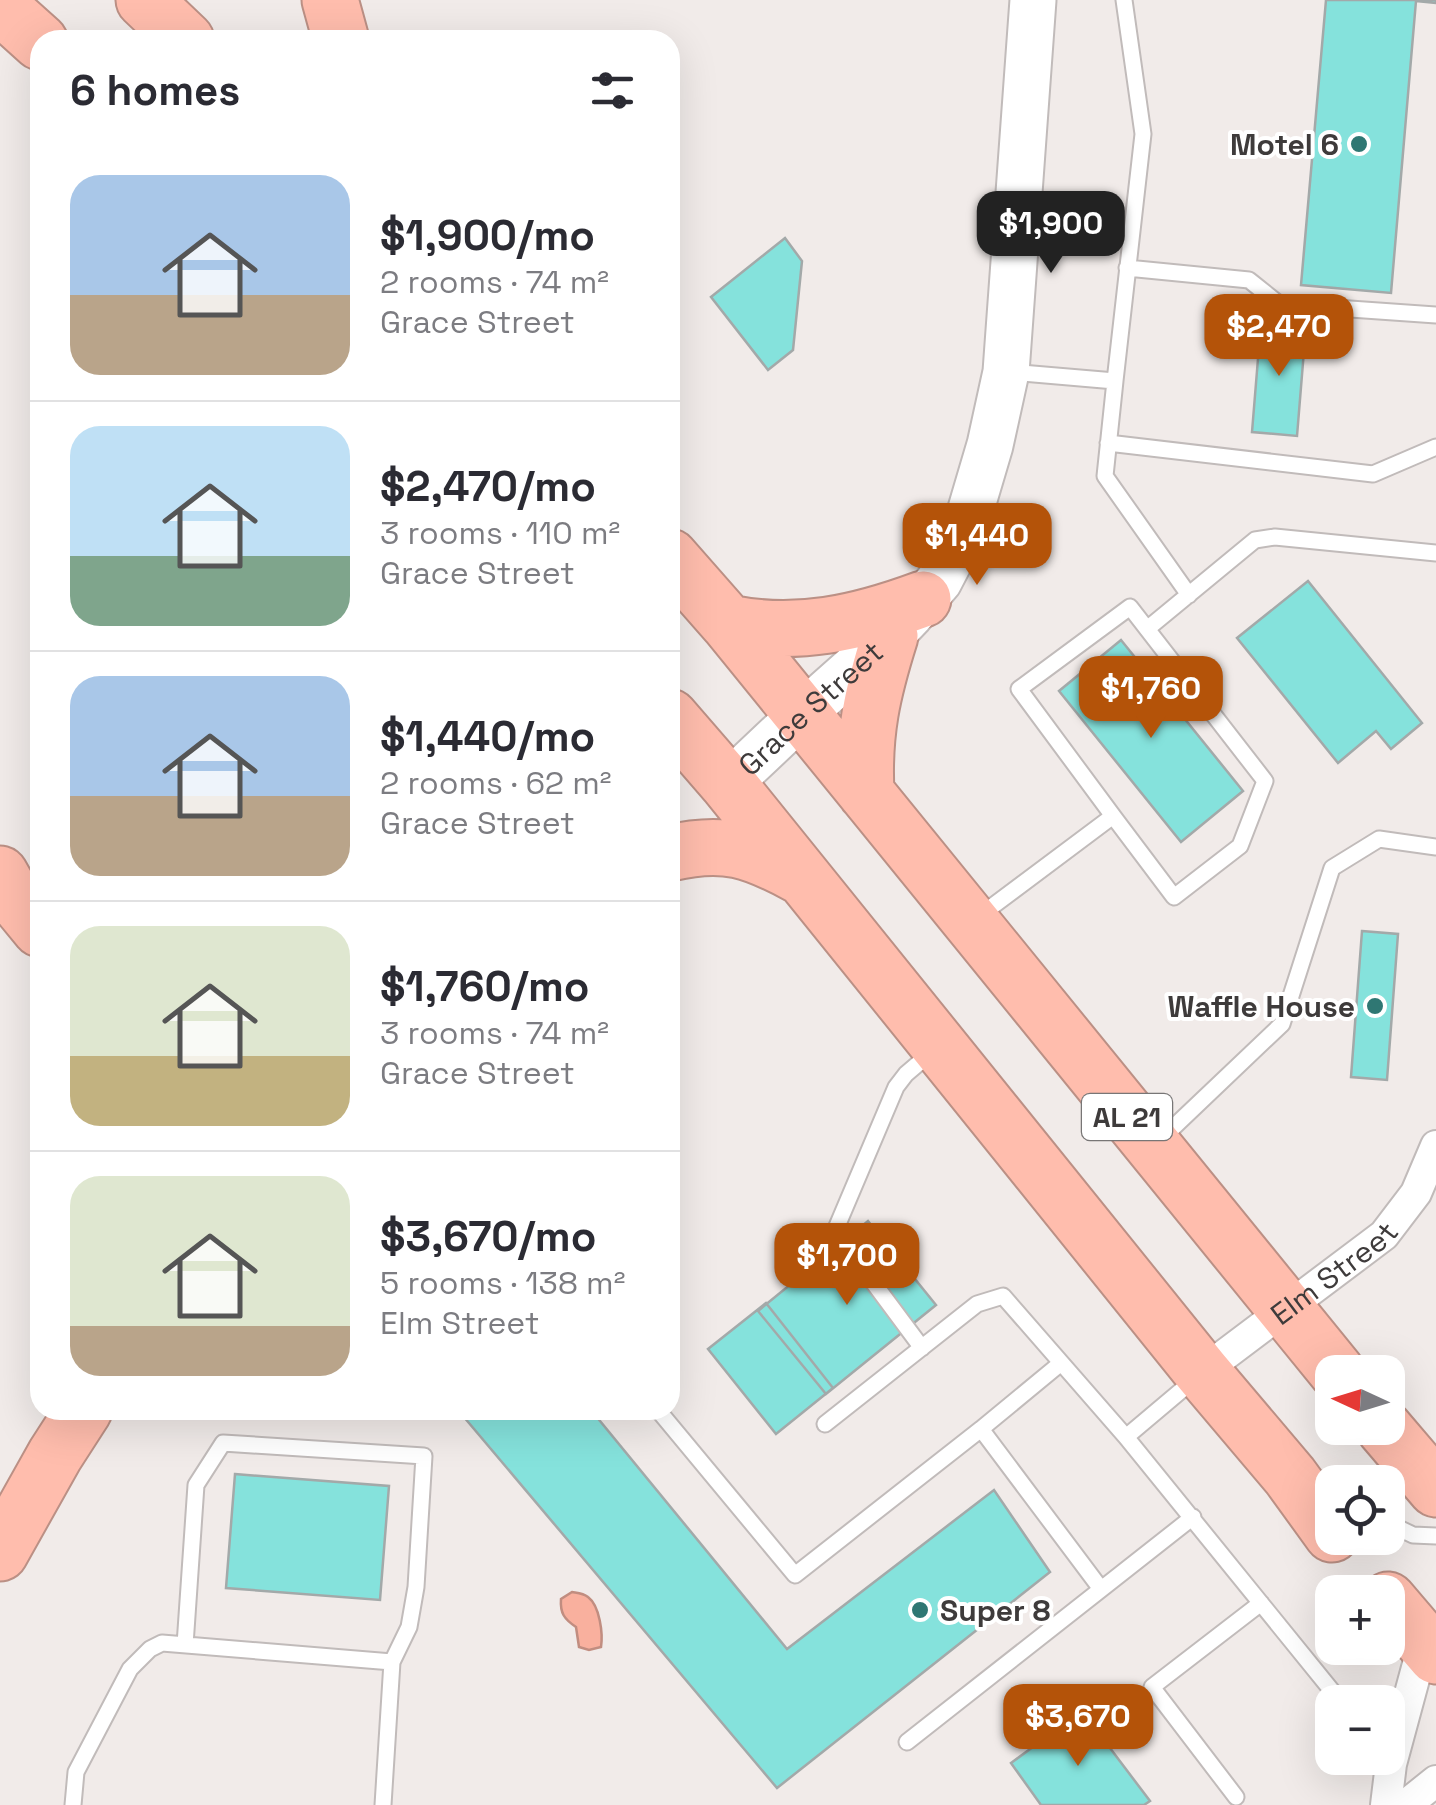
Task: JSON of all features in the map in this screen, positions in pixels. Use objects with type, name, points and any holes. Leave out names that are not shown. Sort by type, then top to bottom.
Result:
[{"type":"highway","points":[[144,0],[176,30]]},
{"type":"highway","points":[[330,0],[338,30]]},
{"type":"highway","points":[[0,6],[30,33]]},
{"type":"highway","name":"AL 21","points":[[680,568],[1322,1355]]},
{"type":"highway","points":[[728,623],[782,630],[872,618],[907,618],[870,703],[864,756],[866,794]]},
{"type":"highway","points":[[680,729],[1202,1372],[1315,1504]]},
{"type":"highway","points":[[680,825],[728,784]]},
{"type":"highway","points":[[680,851],[715,845],[734,848],[804,878]]},
{"type":"highway","points":[[0,874],[30,918]]},
{"type":"highway","points":[[0,1553],[78,1420]]},
{"type":"highway","points":[[1398,1445],[1436,1489]]},
{"type":"highway","points":[[1354,1555],[1369,1575]]},
{"type":"highway","points":[[1405,1620],[1430,1649]]},
{"type":"street","name":"Grace Street","points":[[728,784],[907,618],[938,580],[964,533],[1006,372],[1033,0]]},
{"type":"street","name":"Elm Street","points":[[1202,1372],[1384,1235],[1416,1192],[1436,1146]]},
{"type":"street","points":[[1405,1716],[1430,1649]]},
{"type":"street","points":[[1386,1805],[1387,1775]]},
{"type":"street","points":[[1406,1805],[1436,1781]]},
{"type":"lane","points":[[1124,0],[1142,134],[1105,476],[1189,595]]},
{"type":"lane","points":[[1128,268],[1250,280],[1280,304],[1436,315]]},
{"type":"lane","points":[[1006,372],[1115,381]]},
{"type":"lane","points":[[1108,444],[1373,474],[1436,447]]},
{"type":"lane","points":[[1147,629],[1256,540],[1275,537],[1436,553]]},
{"type":"lane","points":[[1130,607],[1265,781],[1240,846],[1174,897],[1113,816],[1019,689],[1130,607]]},
{"type":"lane","points":[[971,922],[1113,816]]},
{"type":"lane","points":[[1152,1148],[1282,1024],[1332,868],[1378,839],[1436,847]]},
{"type":"lane","points":[[922,1348],[836,1230],[896,1087],[940,1045]]},
{"type":"lane","points":[[825,1424],[977,1304],[1003,1296],[1126,1437],[1327,1685]]},
{"type":"lane","points":[[666,1420],[795,1574],[1061,1363]]},
{"type":"lane","points":[[1126,1437],[1202,1372]]},
{"type":"lane","points":[[981,1429],[1102,1589]]},
{"type":"lane","points":[[185,1645],[196,1485],[223,1443],[424,1456],[410,1627],[392,1662],[383,1805]]},
{"type":"lane","points":[[907,1742],[1193,1518]]},
{"type":"lane","points":[[1405,1531],[1436,1536]]},
{"type":"lane","points":[[1236,1797],[1152,1687],[1261,1603]]},
{"type":"lane","points":[[73,1805],[76,1772],[130,1669],[162,1642],[392,1662]]},
{"type":"shaded area","points":[[572,1592],[592,1601],[601,1628],[601,1647],[579,1647],[576,1627],[561,1608],[561,1599]]},
{"type":"building","name":"Motel 6","points":[[1326,0],[1436,0],[1416,1],[1391,293],[1301,285]]},
{"type":"building","points":[[785,238],[802,261],[793,350],[768,370],[711,297]]},
{"type":"building","points":[[1261,322],[1306,326],[1297,436],[1252,432]]},
{"type":"building","points":[[1308,581],[1422,723],[1391,749],[1376,731],[1338,763],[1237,638]]},
{"type":"building","points":[[1121,640],[1243,791],[1181,842],[1059,691]]},
{"type":"building","name":"Waffle House","points":[[1362,931],[1398,934],[1387,1080],[1351,1077]]},
{"type":"building","points":[[868,1221],[936,1305],[826,1394],[758,1311]]},
{"type":"building","points":[[766,1303],[833,1388],[776,1434],[708,1349]]},
{"type":"building","name":"Super 8","points":[[466,1420],[599,1420],[787,1649],[994,1490],[1050,1572],[777,1788]]},
{"type":"building","points":[[235,1474],[389,1486],[380,1600],[226,1588]]},
{"type":"building","points":[[1082,1711],[1150,1801],[1144,1805],[1041,1805],[1011,1763]]},
{"type":"place","name":"Motel 6","points":[[1359,144]]},
{"type":"place","name":"Waffle House","points":[[1375,1006]]},
{"type":"place","name":"Super 8","points":[[920,1610]]}]
